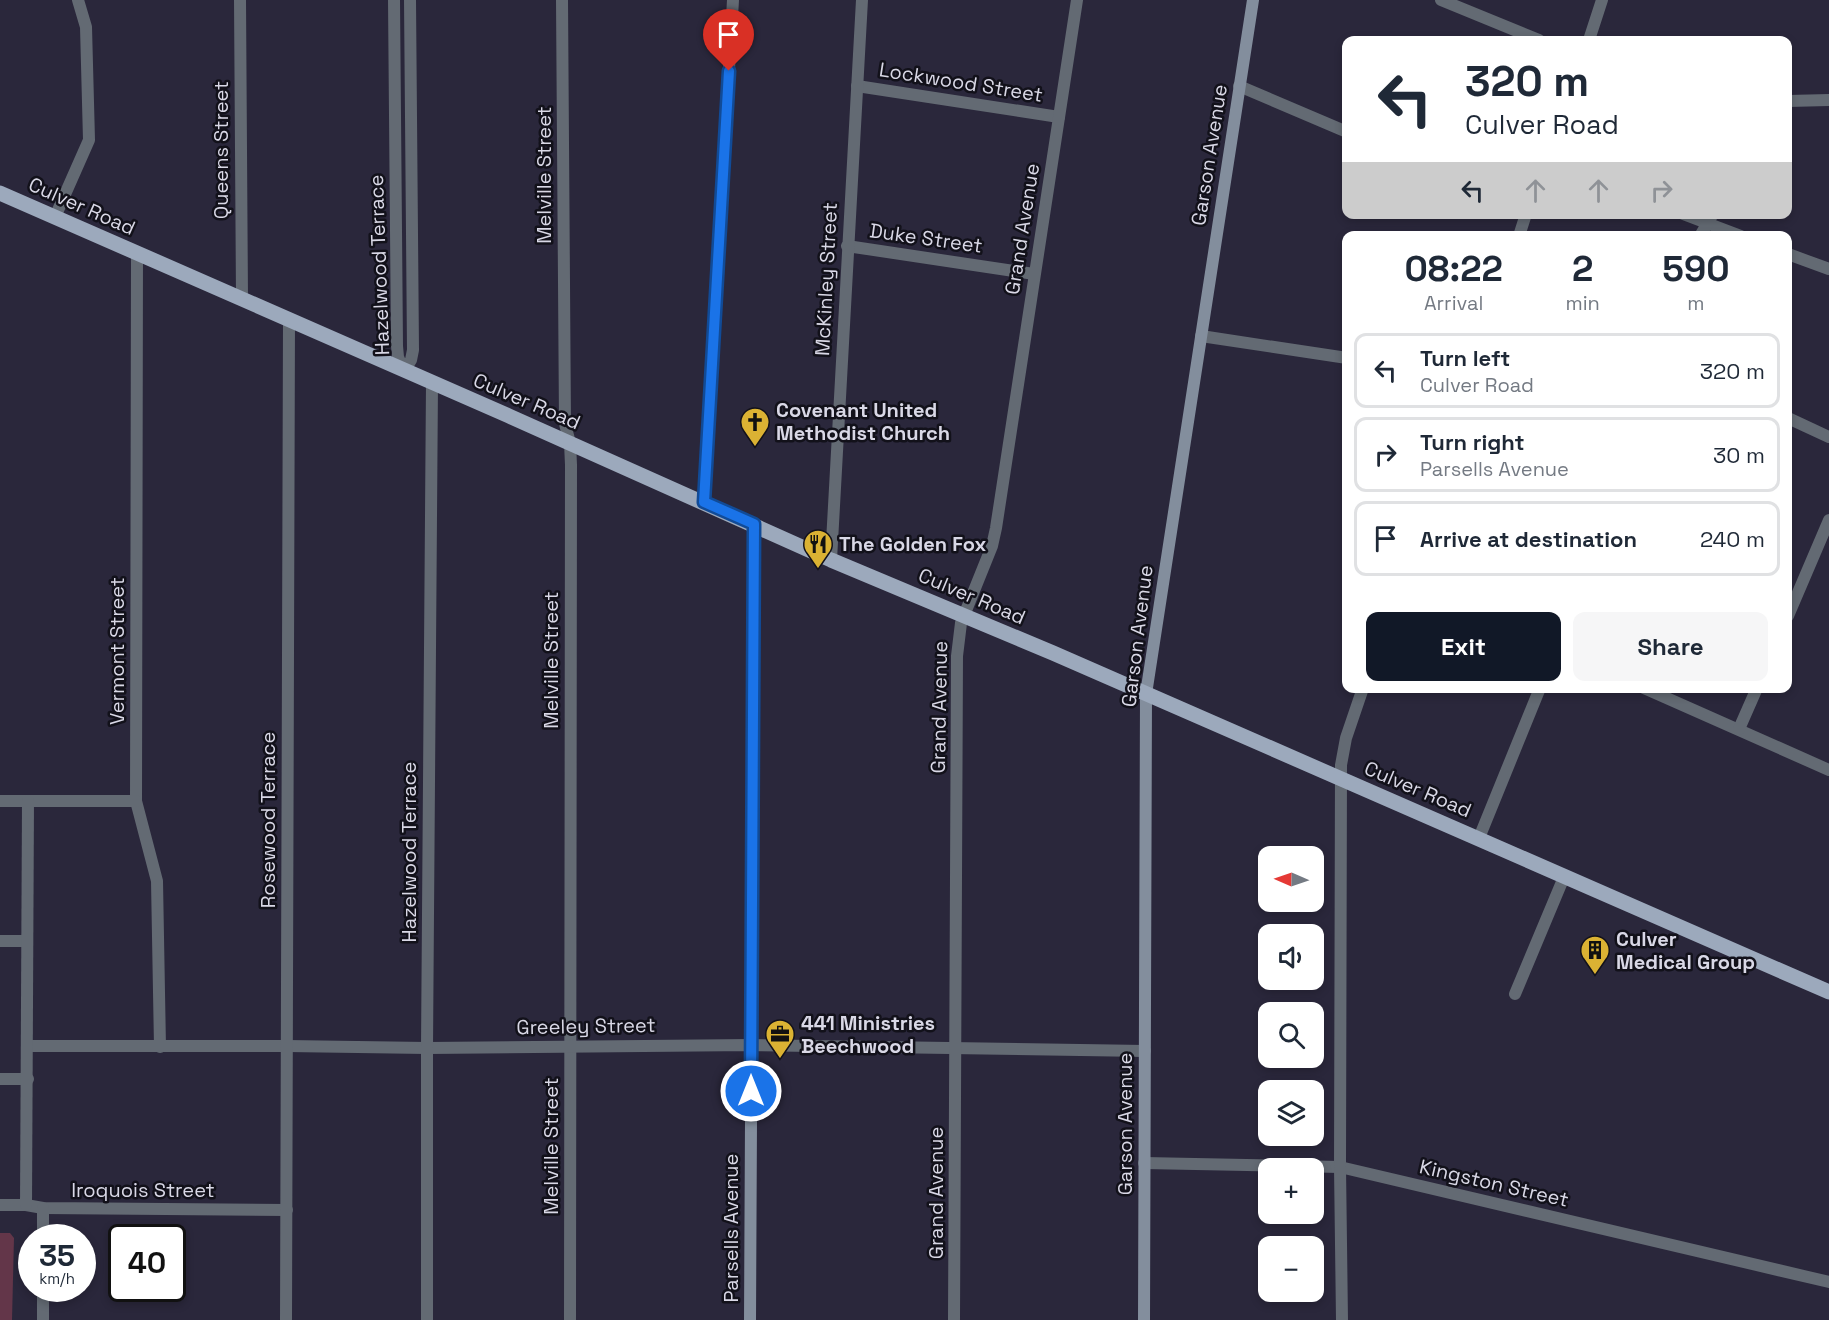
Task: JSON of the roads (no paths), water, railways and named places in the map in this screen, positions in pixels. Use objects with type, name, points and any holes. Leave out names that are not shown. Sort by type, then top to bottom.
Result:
[{"type":"main road","name":"Culver Road","points":[[0,193],[754,524],[831,560],[964,615],[1829,992]]},
{"type":"street","points":[[55,217],[89,140],[86,27],[78,0]]},
{"type":"street","name":"Queens Street","points":[[240,0],[242,299]]},
{"type":"street","name":"Hazelwood Terrace","points":[[394,0],[397,346],[398,357],[404,371]]},
{"type":"street","name":"Hazelwood Terrace","points":[[404,371],[411,360],[413,350],[410,0]]},
{"type":"street","name":"Melville Street","points":[[562,0],[565,424],[570,443],[570,1320]]},
{"type":"street","points":[[704,502],[733,0]]},
{"type":"street","name":"McKinley Street","points":[[831,560],[862,0]]},
{"type":"street","name":"Grand Avenue","points":[[954,1320],[957,656],[964,615],[992,546],[996,528],[1077,0]]},
{"type":"street","name":"Garson Avenue","points":[[1144,1320],[1146,694],[1253,0]]},
{"type":"street","points":[[1441,0],[1529,36]]},
{"type":"street","points":[[1590,36],[1602,0]]},
{"type":"street","name":"Lockwood Street","points":[[857,86],[1059,117]]},
{"type":"street","points":[[1239,86],[1342,130]]},
{"type":"street","points":[[1792,101],[1829,100]]},
{"type":"street","points":[[1711,219],[1732,231]]},
{"type":"street","name":"Duke Street","points":[[847,246],[1034,274]]},
{"type":"street","name":"Vermont Street","points":[[137,253],[136,801],[157,882],[160,1047]]},
{"type":"street","points":[[1792,255],[1829,269]]},
{"type":"street","name":"Rosewood Terrace","points":[[286,1320],[289,320]]},
{"type":"street","points":[[1201,336],[1342,357]]},
{"type":"street","name":"Hazelwood Terrace","points":[[427,1320],[432,383]]},
{"type":"street","points":[[1792,420],[1829,437]]},
{"type":"street","points":[[1792,607],[1829,520]]},
{"type":"street","name":"Parsells Avenue","points":[[750,1320],[754,524]]},
{"type":"street","points":[[1342,1320],[1341,779],[1344,744],[1361,693]]},
{"type":"street","points":[[1479,838],[1538,693]]},
{"type":"street","points":[[1656,693],[1829,770]]},
{"type":"street","points":[[1739,729],[1755,693]]},
{"type":"street","points":[[0,801],[136,801]]},
{"type":"street","points":[[26,1205],[28,801]]},
{"type":"street","points":[[1515,994],[1564,877]]},
{"type":"street","points":[[0,941],[26,941]]},
{"type":"street","name":"Greeley Street","points":[[28,1046],[427,1048],[752,1045],[1145,1051]]},
{"type":"street","points":[[0,1078],[28,1079]]},
{"type":"street","name":"Kingston Street","points":[[1144,1163],[1340,1167],[1829,1282]]},
{"type":"street","name":"Iroquois Street","points":[[0,1205],[26,1205],[43,1208],[287,1210]]},
{"type":"street","points":[[43,1208],[43,1224]]},
{"type":"street","points":[[43,1302],[43,1320]]},
{"type":"place","name":"Covenant United Methodist Church","points":[[755,448]]},
{"type":"place","name":"The Golden Fox","points":[[818,570]]},
{"type":"place","name":"Culver Medical Group","points":[[1595,976]]},
{"type":"place","name":"441 Ministries Beechwood","points":[[780,1060]]}]
